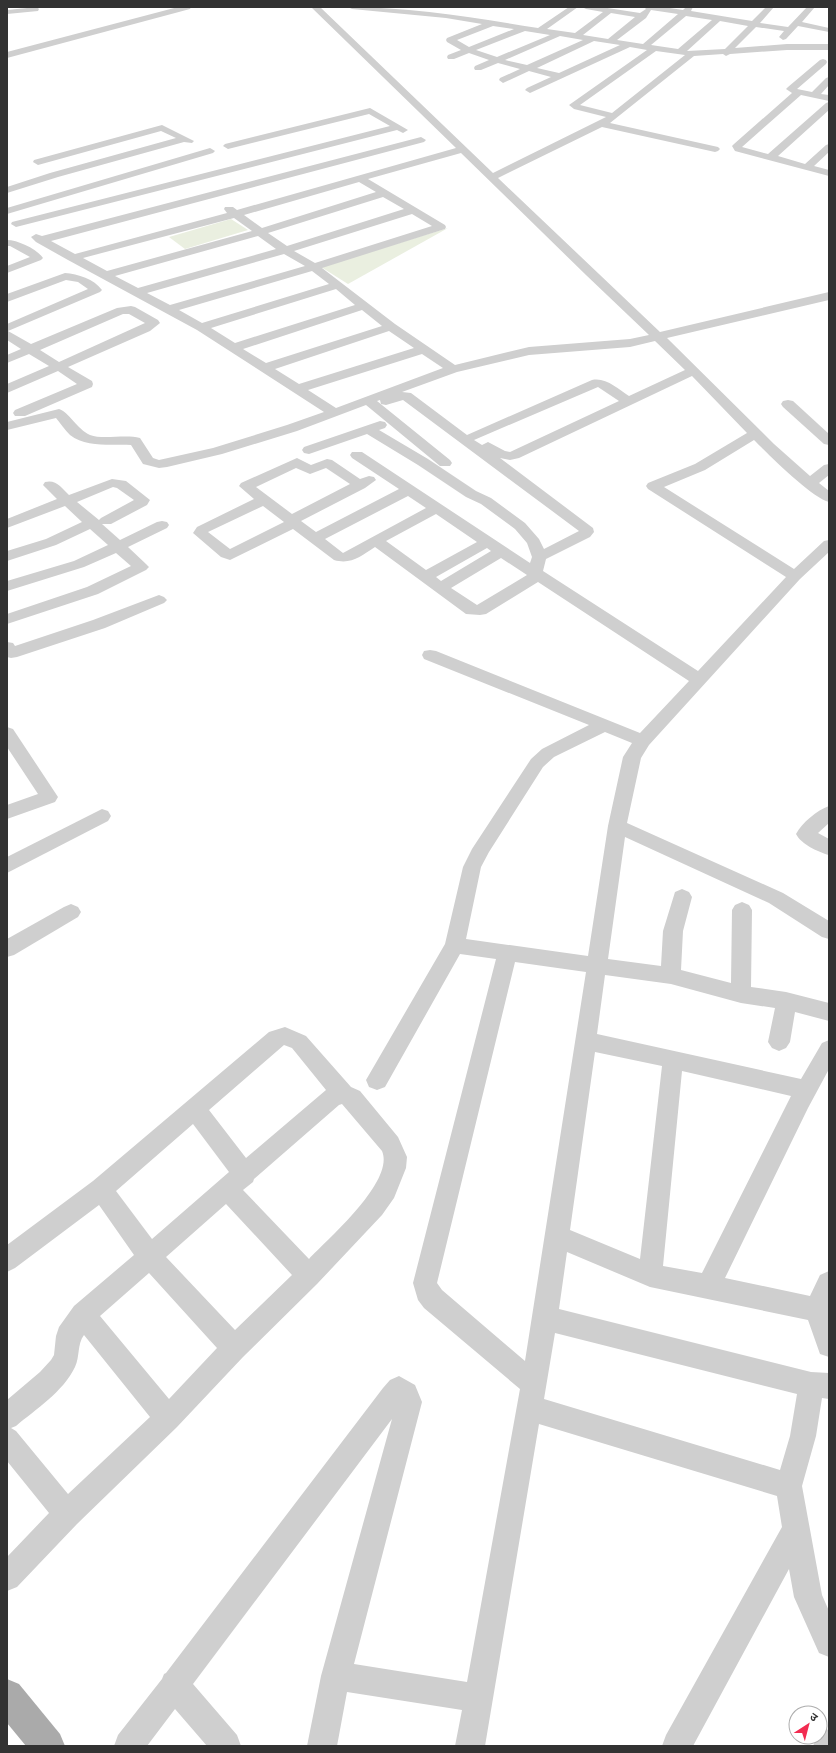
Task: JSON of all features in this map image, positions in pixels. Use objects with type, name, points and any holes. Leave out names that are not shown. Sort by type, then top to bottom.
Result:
[{"type":"main road","points":[[7,1696],[48,1746]]},
{"type":"street","points":[[7,55],[187,7]]},
{"type":"street","points":[[315,7],[693,371],[755,434],[829,498]]},
{"type":"street","points":[[352,7],[434,15],[692,54],[726,53],[774,48],[829,47]]},
{"type":"street","points":[[539,31],[574,7]]},
{"type":"street","points":[[586,7],[643,16]]},
{"type":"street","points":[[609,42],[643,16],[651,7],[688,10],[718,18],[790,30]]},
{"type":"street","points":[[726,53],[770,7]]},
{"type":"street","points":[[774,48],[811,7]]},
{"type":"street","points":[[11,10],[35,9]]},
{"type":"street","points":[[688,10],[648,48],[574,105],[600,121],[715,149]]},
{"type":"street","points":[[575,37],[609,11]]},
{"type":"street","points":[[749,13],[762,15]]},
{"type":"street","points":[[680,52],[718,18]]},
{"type":"street","points":[[796,23],[829,30]]},
{"type":"street","points":[[491,24],[450,40],[469,50],[559,76]]},
{"type":"street","points":[[451,57],[523,29]]},
{"type":"street","points":[[478,68],[558,34]]},
{"type":"street","points":[[497,39],[527,47]]},
{"type":"street","points":[[503,80],[592,39]]},
{"type":"street","points":[[530,90],[628,45]]},
{"type":"street","points":[[492,178],[600,121],[614,116],[692,54]]},
{"type":"street","points":[[823,62],[791,89],[792,91],[829,98]]},
{"type":"street","points":[[814,95],[829,80]]},
{"type":"street","points":[[799,92],[737,146],[738,149],[829,172]]},
{"type":"street","points":[[770,158],[829,105]]},
{"type":"street","points":[[254,163],[228,146],[370,111],[445,155]]},
{"type":"street","points":[[335,413],[201,327],[72,258],[40,240],[16,224],[398,127]]},
{"type":"street","points":[[7,211],[210,151],[162,128],[38,162],[76,190]]},
{"type":"street","points":[[8,189],[184,139]]},
{"type":"street","points":[[40,240],[211,196],[427,144]]},
{"type":"street","points":[[807,167],[829,147]]},
{"type":"street","points":[[72,258],[361,179],[463,149]]},
{"type":"street","points":[[167,310],[314,267],[442,227],[361,179]]},
{"type":"street","points":[[191,180],[259,232],[285,250],[314,267],[363,306],[453,369]]},
{"type":"street","points":[[104,275],[259,232],[385,193]]},
{"type":"street","points":[[136,292],[285,250],[413,210]]},
{"type":"street","points":[[7,243],[12,243],[36,256],[37,258],[7,270]]},
{"type":"street","points":[[7,298],[65,276],[70,276],[84,282],[96,290],[7,328]]},
{"type":"street","points":[[201,327],[338,285]]},
{"type":"street","points":[[296,433],[453,369],[507,355],[529,351],[630,343],[658,338],[829,296]]},
{"type":"street","points":[[233,348],[363,306]]},
{"type":"street","points":[[7,359],[125,310],[131,310],[154,323],[146,328],[7,389]]},
{"type":"street","points":[[265,368],[392,327]]},
{"type":"street","points":[[7,335],[91,387],[20,414]]},
{"type":"street","points":[[298,389],[424,349]]},
{"type":"street","points":[[629,402],[602,384],[597,383],[468,433],[502,456],[508,457],[629,402],[693,371]]},
{"type":"street","points":[[7,426],[58,413],[79,435],[94,440],[134,440],[148,461],[159,464],[184,460],[229,448],[335,413],[371,403],[406,396],[586,528],[587,532],[585,534],[539,557]]},
{"type":"street","points":[[371,403],[392,420],[429,459],[471,494],[486,501],[526,530],[534,542],[539,557],[537,570],[538,575]]},
{"type":"street","points":[[788,404],[829,441]]},
{"type":"street","points":[[309,450],[392,420]]},
{"type":"street","points":[[368,429],[429,459]]},
{"type":"street","points":[[755,434],[700,467],[653,486],[795,576]]},
{"type":"street","points":[[357,455],[502,552],[700,680]]},
{"type":"street","points":[[360,485],[327,463],[310,470],[296,462],[246,485],[315,539],[342,558],[436,508]]},
{"type":"street","points":[[811,483],[829,468]]},
{"type":"street","points":[[264,500],[202,530],[200,533],[226,554],[230,555],[383,473]]},
{"type":"street","points":[[7,524],[115,483],[121,484],[143,500],[142,502],[51,542],[7,556]]},
{"type":"street","points":[[7,619],[91,592],[117,581],[141,567],[123,544],[99,521],[73,500],[50,485]]},
{"type":"street","points":[[315,539],[408,490]]},
{"type":"street","points":[[7,586],[79,564],[162,525]]},
{"type":"street","points":[[376,541],[440,588],[470,608],[476,610],[480,610],[538,575]]},
{"type":"street","points":[[425,577],[487,542]]},
{"type":"street","points":[[470,1746],[545,1318],[617,826],[632,757],[643,740],[795,576],[829,544]]},
{"type":"street","points":[[440,588],[502,552]]},
{"type":"street","points":[[8,651],[100,624],[159,600]]},
{"type":"street","points":[[430,656],[643,740]]},
{"type":"street","points":[[377,1080],[455,945],[472,867],[481,848],[537,763],[548,753],[604,725]]},
{"type":"street","points":[[7,733],[49,797],[7,812]]},
{"type":"street","points":[[829,813],[805,834],[829,848]]},
{"type":"street","points":[[7,866],[102,816]]},
{"type":"street","points":[[617,826],[776,898],[829,931]]},
{"type":"street","points":[[671,976],[673,931],[682,897]]},
{"type":"street","points":[[741,994],[742,910]]},
{"type":"street","points":[[7,948],[71,912]]},
{"type":"street","points":[[455,945],[671,976],[741,994],[786,1001],[829,1012]]},
{"type":"street","points":[[507,953],[425,1283],[427,1292],[532,1396],[789,1486]]},
{"type":"street","points":[[779,1042],[786,1001]]},
{"type":"street","points":[[7,1260],[101,1190],[276,1038],[285,1036],[299,1042],[343,1094],[352,1098],[390,1144],[396,1157],[395,1168],[386,1190],[374,1207],[309,1276],[234,1348],[168,1418],[67,1514],[7,1577]]},
{"type":"street","points":[[586,1041],[673,1059],[806,1090]]},
{"type":"street","points":[[708,1286],[806,1090],[829,1049]]},
{"type":"street","points":[[650,1276],[673,1059]]},
{"type":"street","points":[[7,1417],[49,1381],[60,1369],[66,1358],[68,1336],[83,1315],[228,1190],[332,1097],[343,1094]]},
{"type":"street","points":[[194,1108],[245,1175]]},
{"type":"street","points":[[101,1190],[150,1257],[234,1348]]},
{"type":"street","points":[[228,1190],[309,1276]]},
{"type":"street","points":[[557,1236],[650,1276],[708,1286],[816,1310]]},
{"type":"street","points":[[829,1284],[816,1310],[829,1346]]},
{"type":"street","points":[[83,1315],[168,1418]]},
{"type":"street","points":[[545,1318],[820,1385],[806,1424],[789,1486],[808,1597],[829,1643]]},
{"type":"street","points":[[129,1746],[174,1684],[392,1397],[400,1389],[408,1395],[409,1402],[336,1676],[322,1746]]},
{"type":"street","points":[[7,1440],[67,1514]]},
{"type":"street","points":[[677,1746],[796,1530]]},
{"type":"street","points":[[336,1676],[478,1698]]},
{"type":"street","points":[[174,1684],[226,1746]]},
{"type":"shaded area","points":[[231,219],[248,230],[185,249],[169,237]]},
{"type":"shaded area","points":[[448,228],[348,284],[321,267]]}]
